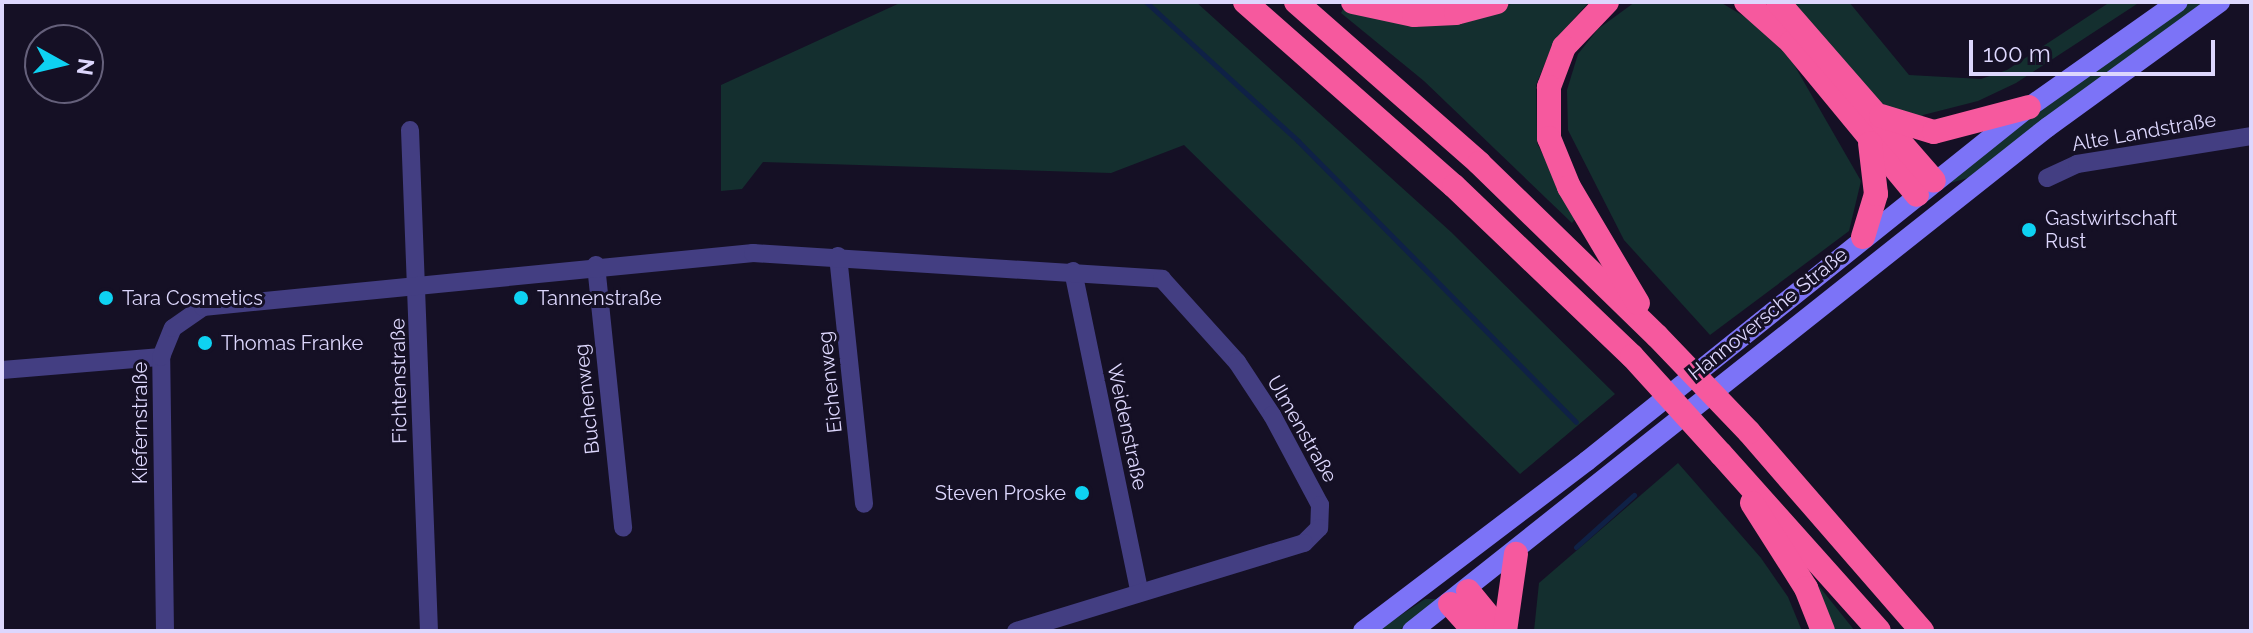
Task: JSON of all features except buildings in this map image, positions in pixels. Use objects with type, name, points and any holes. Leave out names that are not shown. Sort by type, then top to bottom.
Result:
[{"type":"highway","points":[[1245,2],[1454,186],[1632,356],[1879,631]]},
{"type":"highway","points":[[1296,2],[1479,163],[1657,336],[1749,432],[1922,631]]},
{"type":"highway","points":[[1353,2],[1414,15],[1456,13],[1497,2]]},
{"type":"highway","points":[[1607,2],[1564,47],[1549,87],[1549,138],[1569,187],[1657,336]]},
{"type":"highway","points":[[1746,2],[1870,121],[1934,132],[2029,107]]},
{"type":"highway","points":[[1778,2],[1926,188]]},
{"type":"highway","points":[[1863,237],[1877,183],[1870,121]]},
{"type":"highway","points":[[1721,454],[1806,588],[1823,631]]},
{"type":"highway","points":[[1459,598],[1503,631],[1516,554]]},
{"type":"highway","points":[[1459,598],[1474,631]]},
{"type":"main road","name":"Hannoversche Straße","points":[[1363,631],[1441,573],[2029,107],[2178,2]]},
{"type":"main road","name":"Hannoversche Straße","points":[[1412,631],[1516,554],[2061,118],[2220,2]]},
{"type":"main road","points":[[1926,188],[1946,210]]},
{"type":"main road","points":[[1441,573],[1459,598]]},
{"type":"street","name":"Fichtenstraße","points":[[410,130],[429,631]]},
{"type":"street","name":"Alte Landstraße","points":[[2047,178],[2077,164],[2251,136]]},
{"type":"street","points":[[418,282],[753,253],[1073,271]]},
{"type":"street","name":"Eichenweg","points":[[838,256],[864,504]]},
{"type":"street","name":"Buchenweg","points":[[596,265],[623,528]]},
{"type":"street","name":"Ulmenstraße","points":[[1016,631],[1304,543],[1319,528],[1320,505],[1237,362],[1175,290],[1148,276],[1073,271]]},
{"type":"street","name":"Weidenstraße","points":[[1073,271],[1139,591]]},
{"type":"street","name":"Kiefernstraße","points":[[165,631],[161,357],[173,328],[203,307],[418,282]]},
{"type":"street","points":[[2,370],[161,357]]},
{"type":"green space","points":[[902,2],[1196,2],[1451,232],[1615,394],[1520,474],[1184,145],[1111,173],[763,162],[742,189],[721,191],[721,85]]},
{"type":"green space","points":[[1515,2],[1589,2],[1554,41],[1536,85],[1537,143],[1575,219],[1572,223],[1424,81],[1341,13],[1344,7],[1497,10]]},
{"type":"green space","points":[[1635,2],[1720,2],[1762,27],[1785,49],[1861,181],[1849,231],[1710,335],[1624,240],[1568,130],[1567,90],[1578,54],[1598,29]]},
{"type":"green space","points":[[1789,2],[1849,2],[1909,75],[1981,79],[2007,70],[2110,2],[2140,2],[2016,83],[1978,101],[1923,115],[1920,122],[1875,102]]},
{"type":"green space","points":[[2190,2],[2206,2],[1968,178],[1950,183],[1979,154]]},
{"type":"green space","points":[[1678,463],[1761,558],[1788,597],[1802,631],[1534,631],[1539,583]]},
{"type":"green space","points":[[1818,585],[1855,631],[1832,631]]},
{"type":"green space","points":[[1425,599],[1442,599],[1398,631],[1377,631]]},
{"type":"waterway","points":[[1146,2],[1298,141],[1576,422]]},
{"type":"waterway","points":[[1576,547],[1634,495]]},
{"type":"place","name":"Gastwirtschaft Rust","points":[[2029,230]]},
{"type":"place","name":"Tara Cosmetics","points":[[106,298]]},
{"type":"place","name":"Tannenstraße","points":[[521,298]]},
{"type":"place","name":"Thomas Franke","points":[[205,343]]},
{"type":"place","name":"Steven Proske","points":[[1082,493]]}]
